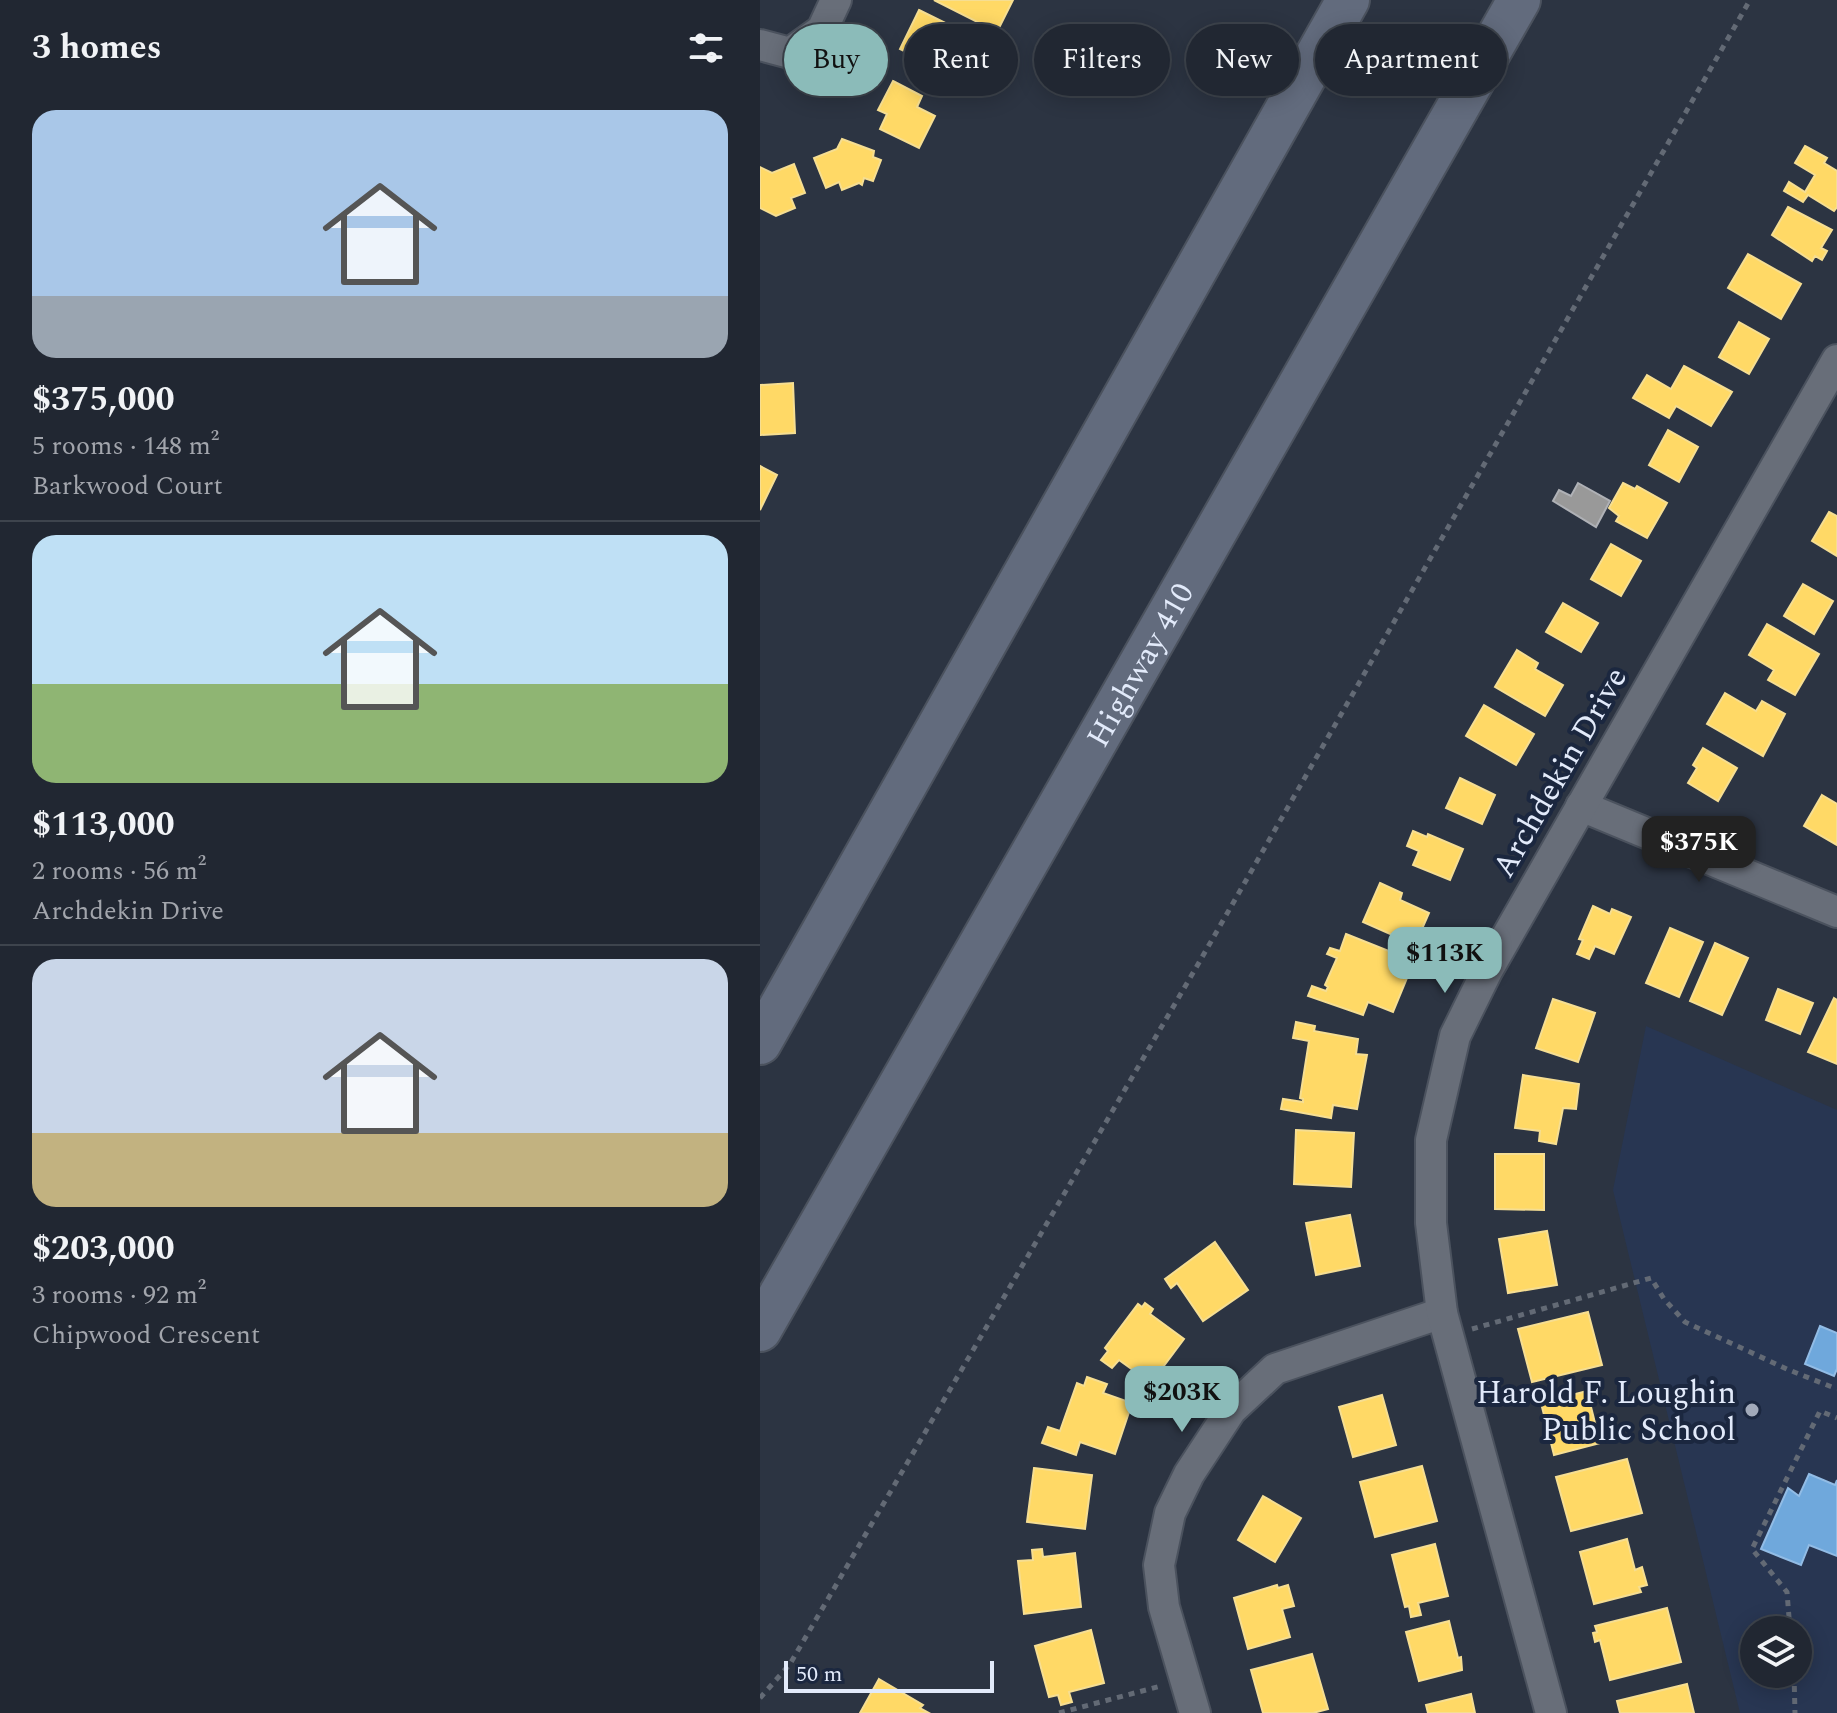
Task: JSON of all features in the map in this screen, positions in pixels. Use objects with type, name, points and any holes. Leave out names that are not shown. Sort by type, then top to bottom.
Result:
[{"type":"highway","points":[[760,1043],[1348,0]]},
{"type":"highway","name":"Highway 410","points":[[760,1330],[1519,0]]},
{"type":"street","points":[[760,45],[790,53],[822,30],[836,0]]},
{"type":"street","name":"Archdekin Drive","points":[[1551,1713],[1445,1324],[1431,1223],[1431,1140],[1455,1036],[1487,971],[1837,360]]},
{"type":"street","points":[[1581,806],[1837,912]]},
{"type":"street","points":[[1195,1713],[1164,1607],[1159,1565],[1170,1513],[1189,1474],[1231,1410],[1275,1369],[1445,1324]]},
{"type":"path","points":[[760,1698],[790,1664],[1197,966],[1750,0]]},
{"type":"path","points":[[1445,1324],[1651,1278],[1664,1299],[1685,1322],[1837,1389]]},
{"type":"path","points":[[1789,1616],[1787,1592],[1752,1549],[1820,1411],[1837,1418]]},
{"type":"path","points":[[1059,1713],[1185,1679]]},
{"type":"path","points":[[1794,1688],[1795,1713]]},
{"type":"shaded area","name":"Harold F. Loughin Public School","points":[[1646,1026],[1837,1110],[1837,1713],[1740,1713],[1613,1190]]},
{"type":"building: Homes","points":[[934,0],[1013,0],[1001,24],[981,24]]},
{"type":"building: Homes","points":[[919,10],[947,24],[912,24]]},
{"type":"building: Homes","points":[[893,81],[904,87],[904,96],[922,96],[917,107],[935,116],[919,148],[880,129],[887,114],[878,110],[888,96]]},
{"type":"building: Homes","points":[[842,139],[874,151],[873,157],[881,160],[873,181],[864,178],[862,185],[859,183],[842,190],[839,182],[826,188],[814,158],[837,149]]},
{"type":"building: Homes","points":[[1805,146],[1827,158],[1824,163],[1837,171],[1837,207],[1834,211],[1808,195],[1803,202],[1784,191],[1789,182],[1805,192],[1815,175],[1795,163]]},
{"type":"building: Homes","points":[[794,164],[805,193],[791,198],[795,208],[776,216],[760,208],[760,167],[772,173]]},
{"type":"building: Homes","points":[[1788,207],[1832,230],[1821,248],[1827,251],[1822,260],[1815,256],[1812,261],[1772,235]]},
{"type":"building: Homes","points":[[1748,254],[1801,284],[1781,319],[1728,288]]},
{"type":"building: Homes","points":[[1739,322],[1769,339],[1749,374],[1719,357]]},
{"type":"building: Homes","points":[[1684,366],[1732,392],[1711,426],[1676,406],[1669,418],[1633,398],[1647,375],[1671,389]]},
{"type":"building: Homes","points":[[793,383],[795,433],[760,435],[760,385]]},
{"type":"building: Homes","points":[[1668,430],[1698,447],[1679,482],[1649,465]]},
{"type":"building: Homes","points":[[760,466],[777,475],[760,510]]},
{"type":"building: Homes","points":[[1623,483],[1635,489],[1637,486],[1667,503],[1647,538],[1616,521],[1619,516],[1609,508]]},
{"type":"building: Homes","points":[[1829,512],[1837,516],[1837,556],[1812,541]]},
{"type":"building: Homes","points":[[1611,544],[1641,561],[1621,596],[1591,579]]},
{"type":"building: Homes","points":[[1803,584],[1833,601],[1814,634],[1784,616]]},
{"type":"building: Homes","points":[[1563,603],[1598,623],[1581,652],[1546,632]]},
{"type":"building: Homes","points":[[1767,624],[1819,654],[1795,695],[1768,680],[1774,670],[1749,655]]},
{"type":"building: Homes","points":[[1517,650],[1538,663],[1535,669],[1563,685],[1545,716],[1495,687]]},
{"type":"building: Homes","points":[[1725,693],[1756,711],[1762,701],[1785,714],[1763,756],[1707,724]]},
{"type":"building: Homes","points":[[1484,705],[1534,734],[1516,765],[1466,736]]},
{"type":"building: Homes","points":[[1703,748],[1737,768],[1718,801],[1688,783],[1697,768],[1693,765]]},
{"type":"building: Homes","points":[[1460,778],[1495,795],[1482,824],[1446,808]]},
{"type":"building: Homes","points":[[1822,795],[1837,804],[1837,845],[1804,826]]},
{"type":"building: Homes","points":[[1413,831],[1463,849],[1450,880],[1413,865],[1419,851],[1407,846]]},
{"type":"building: Homes","points":[[1380,883],[1402,893],[1400,900],[1429,913],[1415,945],[1363,922]]},
{"type":"building: Homes","points":[[1593,906],[1610,914],[1612,909],[1631,917],[1614,954],[1595,946],[1589,959],[1577,954],[1583,940],[1579,939]]},
{"type":"building: Homes","points":[[1670,928],[1703,942],[1679,997],[1646,983]]},
{"type":"building: Homes","points":[[1346,934],[1414,961],[1393,1012],[1368,1002],[1363,1015],[1308,996],[1312,986],[1326,991],[1328,987],[1325,985],[1337,958],[1327,954],[1330,948],[1340,951]]},
{"type":"building: Homes","points":[[1715,943],[1748,958],[1722,1015],[1690,1001]]},
{"type":"building: Homes","points":[[1778,989],[1813,1003],[1800,1034],[1766,1020]]},
{"type":"building: Homes","points":[[1834,998],[1837,1000],[1837,1064],[1808,1052]]},
{"type":"building: Homes","points":[[1553,999],[1595,1013],[1578,1062],[1536,1048]]},
{"type":"building: Homes","points":[[1296,1022],[1315,1026],[1314,1031],[1358,1039],[1356,1054],[1367,1055],[1357,1109],[1333,1105],[1331,1118],[1281,1109],[1283,1099],[1303,1102],[1300,1098],[1309,1041],[1293,1038]]},
{"type":"building: Homes","points":[[1523,1075],[1579,1084],[1576,1109],[1563,1108],[1556,1144],[1539,1141],[1540,1131],[1515,1128]]},
{"type":"building: Homes","points":[[1296,1130],[1354,1133],[1351,1187],[1294,1184]]},
{"type":"building: Homes","points":[[1495,1154],[1544,1154],[1544,1210],[1495,1209]]},
{"type":"building: Homes","points":[[1350,1215],[1360,1266],[1316,1275],[1306,1223]]},
{"type":"building: Homes","points":[[1547,1231],[1557,1285],[1508,1293],[1499,1239]]},
{"type":"building: Homes","points":[[1215,1242],[1248,1290],[1203,1321],[1177,1283],[1171,1288],[1165,1279]]},
{"type":"building: Homes","points":[[1145,1303],[1153,1309],[1150,1314],[1184,1339],[1151,1383],[1119,1360],[1112,1368],[1101,1360],[1108,1351],[1105,1348],[1138,1304],[1142,1307]]},
{"type":"building: Homes","points":[[1588,1312],[1602,1365],[1532,1382],[1518,1329]]},
{"type":"building: Homes","points":[[1087,1377],[1107,1384],[1103,1393],[1132,1403],[1115,1454],[1080,1442],[1076,1455],[1042,1443],[1048,1427],[1060,1431],[1077,1383],[1084,1386]]},
{"type":"building: Homes","points":[[1587,1391],[1600,1443],[1554,1455],[1541,1403]]},
{"type":"building: Homes","points":[[1382,1395],[1396,1445],[1353,1457],[1339,1407]]},
{"type":"building: Homes","points":[[1627,1459],[1642,1513],[1571,1531],[1556,1477]]},
{"type":"building: Homes","points":[[1422,1466],[1437,1521],[1375,1537],[1360,1482]]},
{"type":"building: Homes","points":[[1034,1468],[1092,1475],[1085,1529],[1027,1522]]},
{"type":"building: Homes","points":[[1263,1496],[1301,1518],[1275,1562],[1238,1540]]},
{"type":"building: Homes","points":[[1627,1539],[1635,1570],[1642,1567],[1647,1585],[1639,1587],[1641,1592],[1594,1604],[1580,1552]]},
{"type":"building: Homes","points":[[1435,1544],[1448,1596],[1418,1603],[1421,1615],[1411,1617],[1409,1606],[1405,1607],[1392,1555]]},
{"type":"building: Homes","points":[[1042,1549],[1043,1557],[1075,1553],[1081,1607],[1024,1614],[1018,1561],[1033,1560],[1032,1550]]},
{"type":"building: Homes","points":[[1277,1585],[1278,1588],[1288,1585],[1294,1606],[1282,1609],[1290,1637],[1248,1649],[1234,1598]]},
{"type":"building: Homes","points":[[1667,1608],[1681,1662],[1610,1680],[1600,1640],[1595,1642],[1595,1626]]},
{"type":"building: Homes","points":[[1449,1621],[1462,1670],[1419,1681],[1406,1632]]},
{"type":"building: Homes","points":[[1091,1630],[1104,1683],[1069,1692],[1072,1702],[1061,1705],[1058,1695],[1049,1697],[1035,1646]]},
{"type":"building: Homes","points":[[1312,1654],[1328,1709],[1313,1713],[1263,1713],[1251,1670]]},
{"type":"building: Homes","points":[[879,1679],[923,1705],[920,1708],[929,1713],[860,1713]]},
{"type":"building: Homes","points":[[1687,1684],[1694,1713],[1620,1713],[1617,1701]]},
{"type":"building: Homes","points":[[1471,1694],[1475,1713],[1428,1713],[1426,1705]]},
{"type":"building: Schools","points":[[1820,1326],[1837,1333],[1837,1369],[1834,1376],[1805,1364]]},
{"type":"building: Schools","points":[[1809,1474],[1835,1485],[1837,1480],[1837,1556],[1809,1545],[1801,1565],[1761,1549],[1788,1488],[1799,1496]]},
{"type":"building: Industry","points":[[1578,483],[1610,501],[1596,527],[1553,501],[1559,490],[1571,496]]},
{"type":"place","name":"Harold F. Loughin Public School","points":[[1752,1410]]}]
